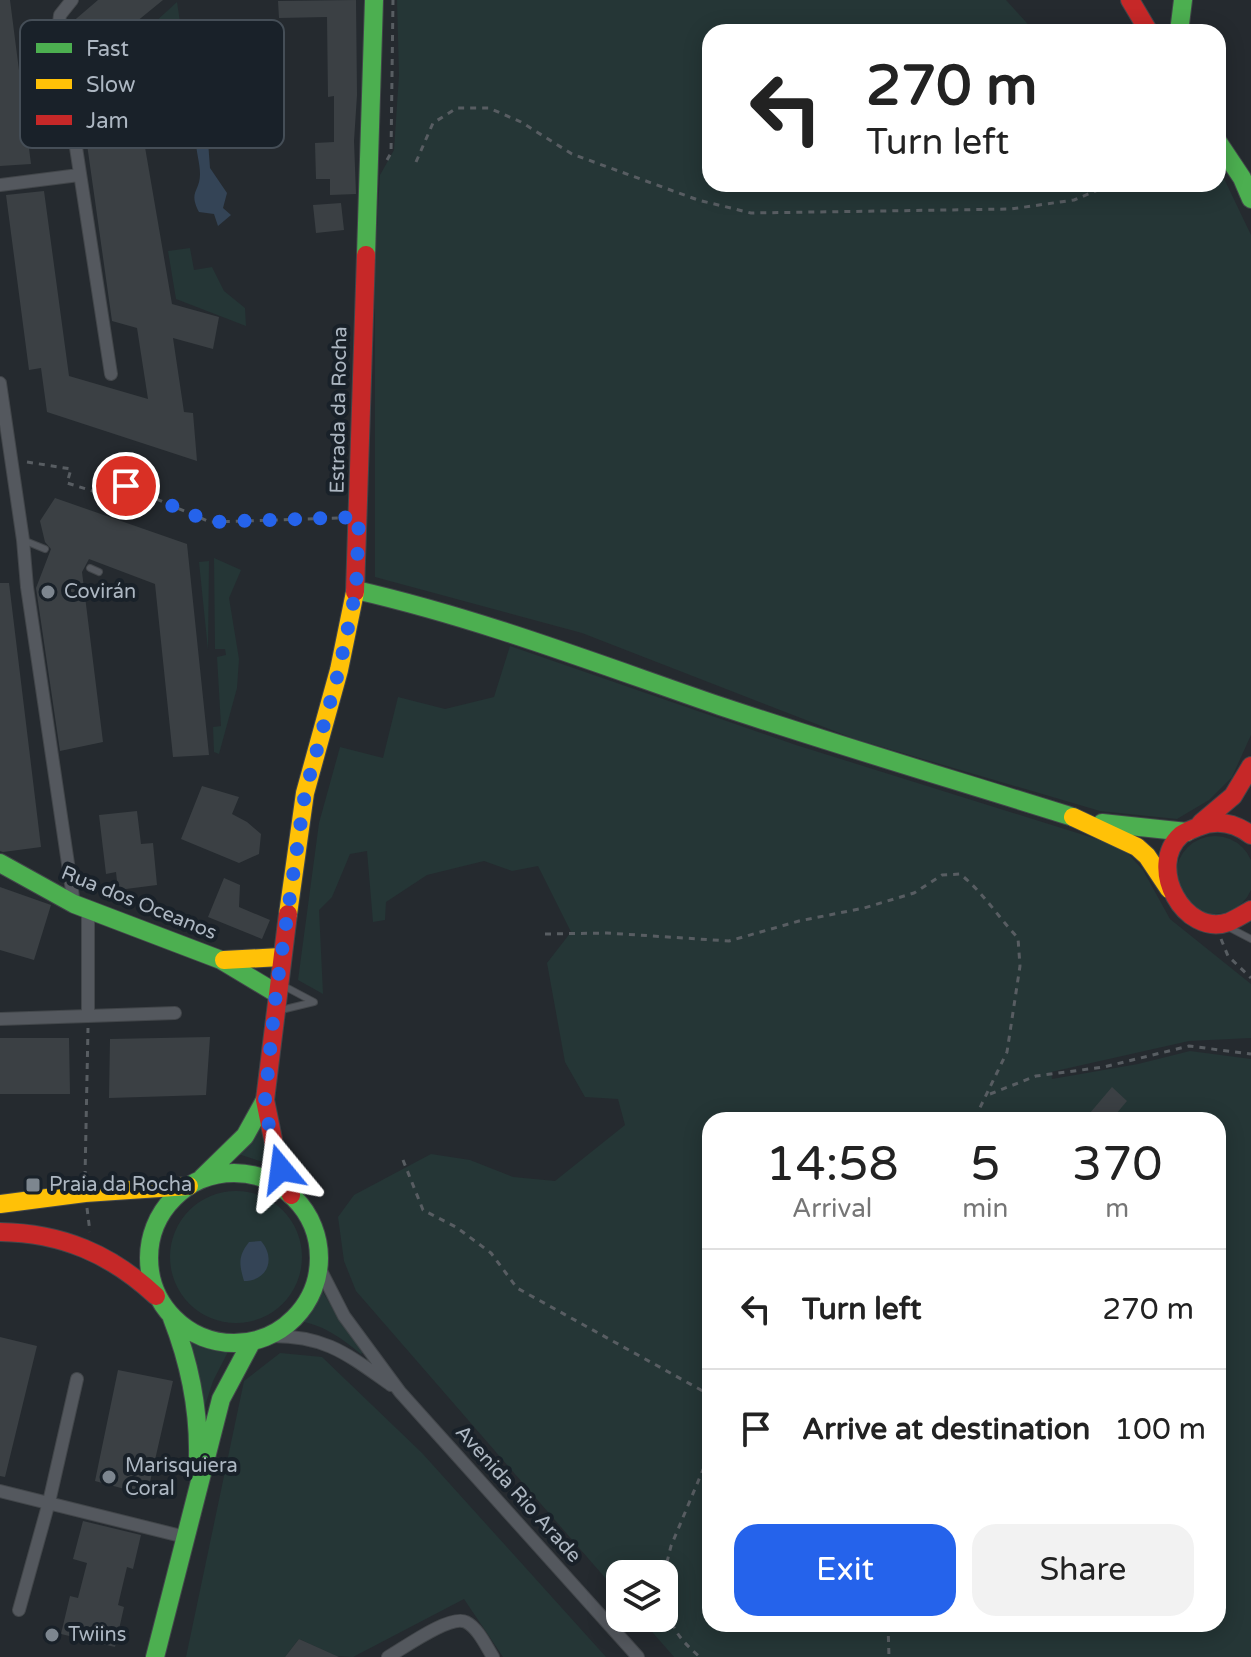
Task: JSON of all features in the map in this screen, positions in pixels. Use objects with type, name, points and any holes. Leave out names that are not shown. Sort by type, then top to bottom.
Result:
[{"type":"street","points":[[59,20],[72,0]]},
{"type":"street","name":"Estrada da Rocha","points":[[291,1195],[272,1138],[265,1100],[281,957],[305,793],[339,670],[356,590],[374,0]]},
{"type":"street","points":[[1130,0],[1144,24]]},
{"type":"street","points":[[1180,24],[1183,0]]},
{"type":"street","points":[[75,148],[111,374]]},
{"type":"street","points":[[1226,154],[1251,199]]},
{"type":"street","points":[[0,185],[79,175]]},
{"type":"street","points":[[0,383],[27,587],[81,907],[88,1016]]},
{"type":"street","points":[[356,590],[416,604],[536,640],[721,706],[1075,818],[1115,826],[1192,829],[1206,823],[1228,823],[1251,835]]},
{"type":"street","points":[[1169,889],[1166,878],[1168,857],[1179,839],[1228,801],[1243,783],[1251,766]]},
{"type":"street","points":[[1075,818],[1137,847],[1147,856],[1179,907],[1196,920],[1219,931],[1251,910]]},
{"type":"street","name":"Rua dos Oceanos","points":[[0,863],[81,907],[221,960]]},
{"type":"street","points":[[221,960],[281,957]]},
{"type":"street","points":[[221,960],[276,996]]},
{"type":"street","points":[[0,1019],[175,1013]]},
{"type":"street","name":"Estrada da Rocha","points":[[194,1184],[245,1136],[265,1100]]},
{"type":"street","points":[[0,1204],[194,1184],[234,1173],[269,1181],[291,1195],[308,1216],[315,1232],[319,1267],[315,1284],[303,1308],[285,1327],[261,1338],[221,1399],[196,1487],[155,1657]]},
{"type":"street","points":[[194,1184],[165,1209],[152,1238],[150,1270],[183,1346],[197,1399],[196,1487]]},
{"type":"street","points":[[0,1232],[28,1231],[72,1241],[114,1261],[139,1279],[166,1308],[200,1336],[234,1343],[261,1338],[308,1338],[328,1344],[400,1392]]},
{"type":"street","points":[[319,1267],[344,1316],[400,1392]]},
{"type":"street","points":[[19,1610],[49,1502],[77,1379]]},
{"type":"street","name":"Avenida Rio Arade","points":[[400,1392],[638,1657]]},
{"type":"street","points":[[0,1491],[185,1537]]},
{"type":"street","points":[[388,1657],[453,1620],[474,1628],[493,1657]]},
{"type":"lane","points":[[23,540],[45,549]]},
{"type":"lane","points":[[90,568],[99,572]]},
{"type":"lane","points":[[1219,931],[1251,939]]},
{"type":"lane","points":[[276,996],[314,1002],[276,996]]},
{"type":"path","points":[[416,162],[433,123],[457,108],[489,108],[521,122],[572,154],[698,200],[751,213],[1011,209],[1074,200],[1093,192]]},
{"type":"path","points":[[11,459],[71,469],[67,483],[109,496],[126,486],[210,522],[359,517]]},
{"type":"path","points":[[545,934],[607,933],[729,941],[799,921],[864,908],[914,893],[942,875],[960,874],[975,885],[1018,938],[1020,966],[1007,1052],[979,1112]]},
{"type":"path","points":[[1219,931],[1228,956],[1251,978]]},
{"type":"path","points":[[88,1016],[85,1193],[92,1250]]},
{"type":"path","points":[[989,1094],[1036,1076],[1104,1067],[1189,1046],[1251,1054]]},
{"type":"path","points":[[403,1160],[423,1210],[456,1227],[491,1253],[517,1288],[702,1391]]},
{"type":"path","points":[[668,1560],[702,1472]]},
{"type":"path","points":[[678,1632],[685,1644],[700,1657]]},
{"type":"path","points":[[888,1632],[889,1657]]},
{"type":"shaded area","points":[[397,0],[1006,0],[1028,24],[702,24],[702,192],[1226,192],[1226,183],[1251,235],[1251,735],[1232,777],[1209,800],[1177,819],[1100,811],[855,739],[582,633],[375,577],[375,261],[380,175],[394,150],[399,75]]},
{"type":"shaded area","points":[[177,2],[180,20],[157,20]]},
{"type":"shaded area","points":[[190,248],[194,270],[212,267],[224,291],[245,308],[246,326],[176,299],[168,251]]},
{"type":"shaded area","points":[[214,558],[241,570],[229,598],[239,659],[237,688],[219,754],[214,752],[213,727],[221,726],[217,657],[226,655],[225,649],[215,649]]},
{"type":"shaded area","points":[[209,561],[208,650],[199,562]]},
{"type":"shaded area","points":[[510,646],[796,745],[1122,847],[1143,870],[1170,919],[1251,984],[1251,1038],[1189,1041],[1051,1072],[1052,1079],[1138,1064],[1190,1051],[1251,1059],[1251,1657],[674,1657],[652,1632],[678,1632],[678,1560],[606,1560],[606,1579],[356,1291],[344,1261],[338,1217],[354,1195],[431,1154],[470,1160],[513,1177],[555,1181],[625,1125],[618,1099],[585,1097],[565,1062],[547,963],[571,932],[538,866],[512,871],[484,861],[427,875],[386,902],[385,920],[373,922],[367,851],[350,854],[332,897],[319,910],[323,994],[298,980],[319,823],[340,747],[383,758],[398,697],[445,709],[494,697]]},
{"type":"shaded area","points":[[1207,836],[1223,836],[1237,842],[1251,860],[1252,888],[1248,897],[1237,908],[1223,914],[1207,914],[1193,908],[1182,897],[1176,883],[1176,867],[1182,853],[1193,842]]},
{"type":"shaded area","points":[[261,1116],[275,1166],[235,1153]]},
{"type":"shaded area","points":[[236,1191],[261,1196],[282,1211],[297,1232],[302,1257],[297,1282],[282,1303],[261,1318],[236,1323],[211,1318],[190,1303],[175,1282],[170,1257],[175,1232],[190,1211],[211,1196]]},
{"type":"shaded area","points":[[320,1287],[343,1326],[365,1350],[361,1354],[339,1337],[297,1321]]},
{"type":"shaded area","points":[[189,1340],[230,1348],[213,1381],[203,1412]]},
{"type":"shaded area","points":[[280,1353],[322,1357],[422,1453],[606,1657],[503,1657],[464,1599],[353,1657],[336,1656],[299,1639],[285,1657],[186,1657],[244,1381]]},
{"type":"water","points":[[197,148],[209,148],[210,168],[227,193],[223,208],[231,215],[218,226],[214,214],[199,212],[194,195],[200,174]]},
{"type":"water","points":[[261,1241],[268,1254],[267,1267],[259,1277],[244,1281],[241,1256],[249,1242]]},
{"type":"building","points":[[0,0],[10,0],[20,78],[20,148],[29,148],[31,164],[0,166]]},
{"type":"building","points":[[98,0],[163,0],[138,20],[75,20]]},
{"type":"building","points":[[356,0],[356,194],[330,195],[330,179],[316,179],[315,143],[334,142],[334,96],[328,97],[327,17],[279,18],[278,1]]},
{"type":"building","points":[[88,148],[145,148],[172,304],[219,317],[213,349],[173,338],[184,412],[193,413],[197,461],[47,412],[41,368],[29,370],[6,195],[44,191],[69,376],[148,399],[137,328],[112,321]]},
{"type":"building","points":[[341,203],[344,230],[316,233],[313,205]]},
{"type":"building","points":[[55,498],[187,544],[209,755],[173,757],[155,584],[89,559],[82,572],[103,742],[60,751],[36,588],[51,549],[45,542],[40,521]]},
{"type":"building","points":[[0,583],[9,583],[41,847],[3,852],[0,851]]},
{"type":"building","points":[[202,786],[239,797],[232,814],[261,834],[259,854],[239,863],[181,839]]},
{"type":"building","points":[[137,811],[141,844],[153,843],[157,885],[118,890],[116,872],[106,874],[99,815]]},
{"type":"building","points":[[224,878],[240,885],[239,907],[270,920],[262,939],[208,917]]},
{"type":"building","points":[[0,887],[51,905],[34,960],[0,950]]},
{"type":"building","points":[[210,1037],[206,1095],[109,1098],[110,1039]]},
{"type":"building","points":[[0,1038],[69,1038],[70,1094],[0,1094]]},
{"type":"building","points":[[1112,1087],[1127,1101],[1118,1112],[1091,1112]]},
{"type":"building","points":[[0,1337],[37,1346],[5,1477],[0,1476]]},
{"type":"building","points":[[118,1370],[173,1381],[147,1495],[95,1481]]},
{"type":"building","points":[[83,1521],[141,1535],[133,1569],[127,1567],[118,1605],[124,1607],[115,1647],[61,1634],[70,1596],[78,1598],[87,1563],[73,1559]]},
{"type":"building","points":[[299,1639],[339,1657],[285,1657]]},
{"type":"traffic: fast","points":[[366,255],[374,0]]},
{"type":"traffic: fast","points":[[1180,24],[1183,0]]},
{"type":"traffic: fast","points":[[1226,154],[1251,199]]},
{"type":"traffic: fast","points":[[356,590],[494,628],[720,706],[1073,817]]},
{"type":"traffic: fast","points":[[1102,823],[1187,832]]},
{"type":"traffic: fast","points":[[0,863],[74,904],[221,960],[276,993]]},
{"type":"traffic: fast","points":[[202,1178],[245,1136],[265,1100]]},
{"type":"traffic: fast","points":[[234,1173],[266,1180],[294,1198],[312,1226],[319,1258],[312,1290],[294,1318],[266,1336],[234,1343],[202,1336],[174,1318],[156,1290],[149,1258],[156,1226],[174,1198],[202,1180],[234,1173]]},
{"type":"traffic: fast","points":[[172,1318],[192,1386],[198,1457]]},
{"type":"traffic: fast","points":[[155,1657],[221,1399],[252,1341]]},
{"type":"traffic: slow","points":[[288,914],[305,793],[339,670],[355,592]]},
{"type":"traffic: slow","points":[[1073,817],[1137,847],[1147,856],[1169,889]]},
{"type":"traffic: slow","points":[[224,960],[281,957]]},
{"type":"traffic: slow","points":[[0,1204],[85,1193],[189,1186]]},
{"type":"traffic: jam","points":[[1130,0],[1144,24]]},
{"type":"traffic: jam","points":[[355,592],[366,255]]},
{"type":"traffic: jam","points":[[1201,823],[1233,796],[1251,766]]},
{"type":"traffic: jam","points":[[1251,835],[1226,824],[1212,823],[1198,827],[1181,835],[1171,848],[1167,864],[1175,896],[1185,910],[1198,920],[1213,924],[1229,922],[1251,910]]},
{"type":"traffic: jam","points":[[288,914],[265,1100],[275,1149],[291,1195]]},
{"type":"traffic: jam","points":[[0,1232],[44,1237],[84,1249],[121,1268],[156,1296]]},
{"type":"place","name":"Covirán","points":[[48,592]]},
{"type":"place","name":"Praia da Rocha","points":[[33,1185]]},
{"type":"place","name":"Marisquiera Coral","points":[[109,1477]]},
{"type":"place","name":"Twiins","points":[[52,1635]]},
{"type":"route","points":[[126,486],[210,522],[359,517],[356,590],[339,670],[305,793],[276,993],[265,1100],[281,1169]]}]
